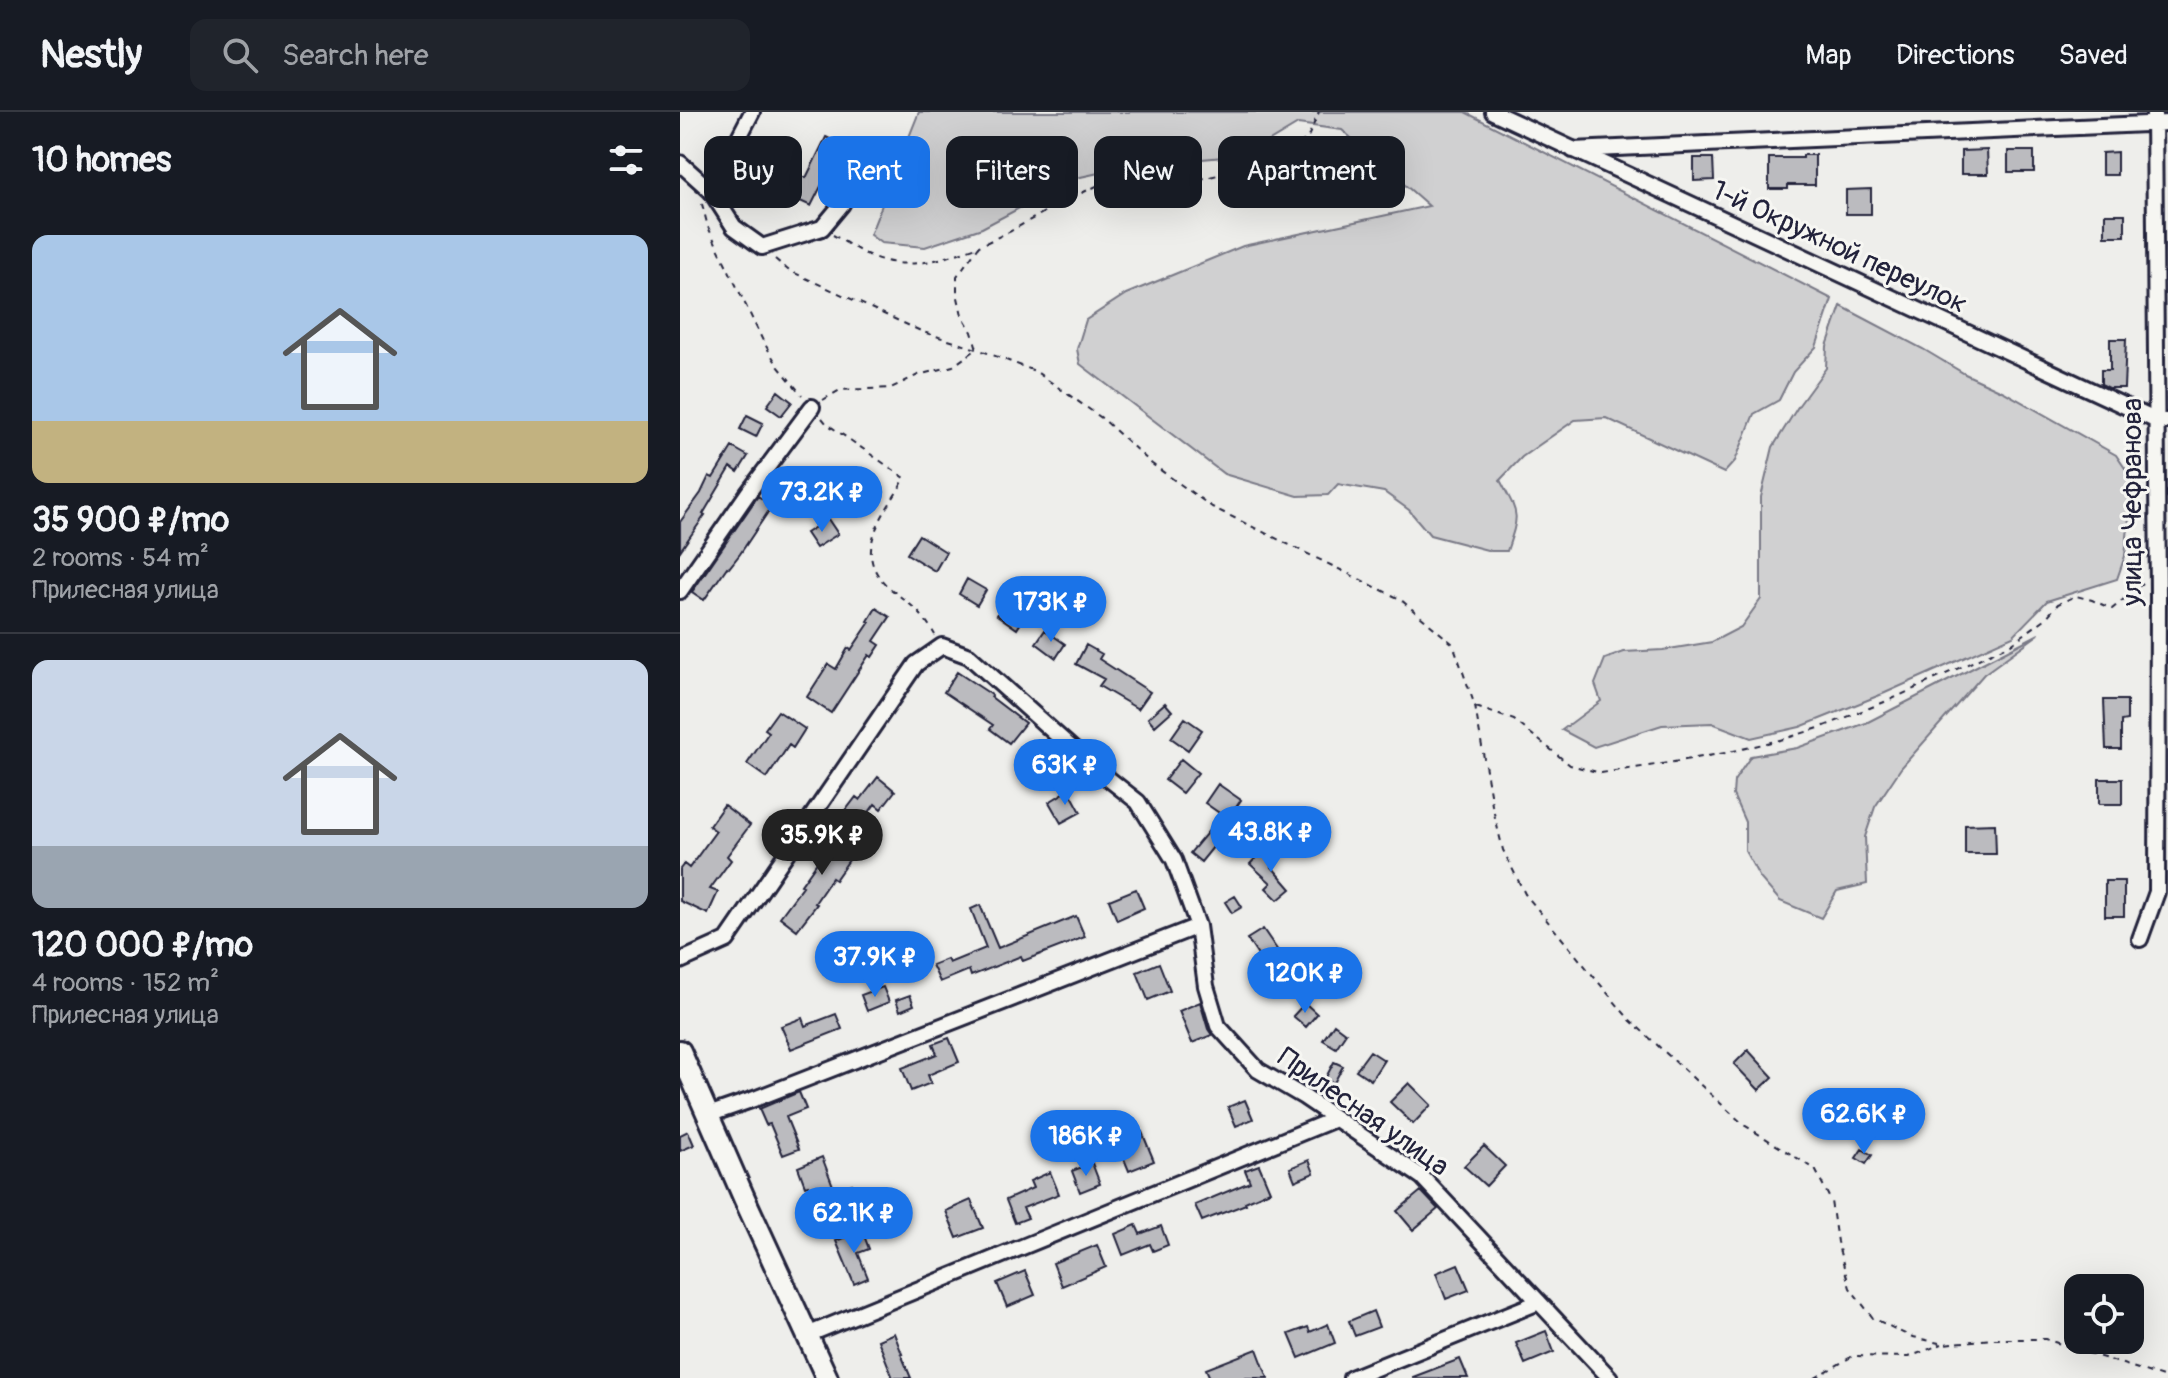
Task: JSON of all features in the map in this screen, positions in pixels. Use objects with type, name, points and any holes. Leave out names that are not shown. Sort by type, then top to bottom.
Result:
[{"type":"street","points":[[740,136],[752,112]]},
{"type":"street","name":"1-й Окружной переулок","points":[[1493,112],[2163,421]]},
{"type":"street","points":[[1571,150],[2159,119]]},
{"type":"street","name":"улица Чефранова","points":[[2140,939],[2163,892],[2163,597],[2157,571],[2163,421],[2159,119]]},
{"type":"street","points":[[680,163],[704,185]]},
{"type":"street","points":[[722,208],[734,227],[762,247],[822,228],[839,208]]},
{"type":"street","points":[[680,591],[812,407]]},
{"type":"street","name":"Прилесная улица","points":[[680,961],[727,940],[916,664],[942,646],[969,656],[1086,761],[1138,802],[1174,860],[1198,926],[1206,986],[1218,1026],[1258,1070],[1422,1177],[1610,1378]]},
{"type":"street","points":[[708,1115],[1198,926]]},
{"type":"street","points":[[680,1051],[827,1378]]},
{"type":"street","points":[[807,1335],[1335,1119]]},
{"type":"street","points":[[1351,1378],[1539,1302]]},
{"type":"path","points":[[822,228],[866,254],[895,264],[913,265],[941,259],[1011,231],[1101,184],[1142,187],[1179,184],[1261,165],[1290,153],[1308,137],[1319,112]]},
{"type":"path","points":[[977,349],[962,315],[957,276],[979,246]]},
{"type":"path","points":[[762,247],[788,270],[923,332],[1035,371],[1103,419],[1152,464],[1212,507],[1400,599],[1453,644],[1475,706],[1503,850],[1525,894],[1629,1019],[1744,1125],[1815,1169],[1831,1201],[1837,1242],[1850,1288],[1873,1318],[1909,1336],[1943,1344]]},
{"type":"path","points":[[812,407],[840,390],[891,388],[918,375],[953,366],[977,349]]},
{"type":"path","points":[[1475,706],[1514,720],[1570,765],[1601,773],[1725,753],[1822,727],[1942,677],[2011,644],[2045,619],[2058,604],[2076,596],[2112,609],[2157,571]]},
{"type":"path","points":[[1815,1378],[1853,1356],[1909,1357],[1943,1344],[1993,1339],[2045,1339],[2166,1378]]},
{"type":"shaded area","points":[[919,112],[1465,112],[1832,299],[1816,347],[1793,372],[1779,400],[1754,414],[1735,461],[1724,473],[1606,418],[1575,420],[1522,457],[1500,480],[1514,508],[1516,521],[1507,551],[1491,551],[1430,535],[1409,510],[1384,492],[1338,484],[1328,495],[1298,496],[1224,474],[1080,364],[1077,349],[1086,320],[1126,294],[1243,246],[1429,206],[1405,185],[1405,136],[1349,136],[1342,130],[1298,124],[1278,136],[1218,136],[1218,158],[1202,159],[1202,136],[1094,136],[1094,174],[1078,178],[1078,136],[946,136],[946,208],[1020,208],[982,228],[925,247],[881,243],[870,235],[881,208],[930,208],[930,136],[909,136]]},
{"type":"shaded area","points":[[1841,306],[2116,455],[2133,480],[2125,556],[2117,579],[2047,601],[2013,636],[1800,727],[1751,738],[1712,723],[1662,725],[1594,747],[1562,730],[1601,701],[1595,684],[1605,659],[1624,652],[1663,650],[1712,642],[1741,627],[1761,599],[1761,497],[1773,447],[1826,368],[1827,346]]},
{"type":"shaded area","points":[[2039,634],[1984,674],[1901,768],[1875,807],[1865,837],[1867,884],[1837,891],[1821,918],[1780,901],[1760,878],[1745,851],[1745,822],[1733,795],[1734,781],[1751,756],[1797,748],[1866,723]]},
{"type":"building","points":[[1987,150],[1988,174],[1961,174],[1961,151]]},
{"type":"building","points":[[2008,151],[2034,151],[2034,172],[2008,172]]},
{"type":"building","points":[[2117,152],[2117,175],[2102,175],[2102,153]]},
{"type":"building","points":[[818,153],[818,192],[811,206],[802,202],[802,176],[806,178]]},
{"type":"building","points":[[1803,155],[1815,155],[1815,185],[1769,189],[1769,158],[1803,158]]},
{"type":"building","points":[[1694,158],[1713,158],[1714,180],[1694,181]]},
{"type":"building","points":[[1871,189],[1871,214],[1846,214],[1846,190]]},
{"type":"building","points":[[2105,214],[2125,214],[2125,236],[2105,236]]},
{"type":"building","points":[[2110,339],[2126,339],[2124,388],[2109,388],[2101,384],[2101,370],[2110,370]]},
{"type":"building","points":[[778,391],[792,402],[781,416],[767,406]]},
{"type":"building","points":[[747,415],[763,423],[756,437],[740,429]]},
{"type":"building","points":[[732,447],[748,456],[738,472],[731,467],[705,515],[680,551],[680,522]]},
{"type":"building","points":[[758,496],[772,506],[704,600],[692,592]]},
{"type":"building","points":[[828,519],[838,534],[816,548],[806,533]]},
{"type":"building","points":[[919,535],[946,552],[935,571],[907,554]]},
{"type":"building","points":[[967,579],[986,590],[977,605],[959,594]]},
{"type":"building","points":[[1007,600],[1027,613],[1017,629],[997,615]]},
{"type":"building","points":[[876,608],[890,617],[874,641],[880,645],[872,657],[869,655],[831,713],[807,697],[828,664],[836,669],[848,648],[851,650]]},
{"type":"building","points":[[1045,630],[1065,644],[1056,658],[1036,643]]},
{"type":"building","points":[[1086,645],[1102,654],[1099,659],[1150,692],[1138,709],[1099,686],[1104,679],[1076,664]]},
{"type":"building","points":[[957,672],[992,695],[1025,723],[1009,743],[990,729],[993,725],[944,692]]},
{"type":"building","points":[[2104,700],[2127,700],[2127,720],[2121,721],[2121,749],[2106,749]]},
{"type":"building","points":[[1165,703],[1172,711],[1155,726],[1148,718]]},
{"type":"building","points":[[778,711],[805,729],[793,748],[789,745],[767,778],[747,764],[769,732],[765,729]]},
{"type":"building","points":[[1185,718],[1202,730],[1188,750],[1171,738]]},
{"type":"building","points":[[1181,759],[1198,773],[1182,793],[1165,780]]},
{"type":"building","points":[[878,777],[895,791],[881,809],[875,804],[862,822],[846,810],[856,797],[860,800]]},
{"type":"building","points":[[2099,779],[2122,779],[2122,804],[2099,804]]},
{"type":"building","points":[[1218,784],[1241,800],[1232,813],[1258,831],[1247,846],[1226,831],[1201,862],[1190,853],[1222,815],[1205,803]]},
{"type":"building","points":[[1069,790],[1081,812],[1061,823],[1049,802]]},
{"type":"building","points":[[724,805],[750,825],[727,856],[731,860],[710,889],[718,892],[708,914],[680,901],[680,869],[684,864],[689,868],[716,831],[709,826]]},
{"type":"building","points":[[1995,824],[1996,854],[1965,854],[1965,825]]},
{"type":"building","points":[[850,825],[865,837],[835,880],[832,878],[797,930],[780,917],[825,851],[828,853]]},
{"type":"building","points":[[1264,849],[1277,862],[1272,867],[1291,889],[1278,900],[1266,888],[1271,883],[1250,864]]},
{"type":"building","points":[[2105,881],[2124,881],[2124,916],[2105,916]]},
{"type":"building","points":[[1136,889],[1144,908],[1117,920],[1109,900]]},
{"type":"building","points":[[1235,896],[1242,907],[1232,913],[1225,902]]},
{"type":"building","points":[[980,905],[998,948],[1076,916],[1085,937],[1023,961],[1021,956],[971,976],[969,970],[940,982],[932,965],[947,959],[949,963],[986,948],[971,909]]},
{"type":"building","points":[[1263,929],[1295,976],[1279,987],[1247,939]]},
{"type":"building","points":[[1159,963],[1170,991],[1148,1000],[1137,972]]},
{"type":"building","points":[[883,987],[889,1002],[867,1011],[861,995]]},
{"type":"building","points":[[910,995],[914,1005],[900,1011],[896,1000]]},
{"type":"building","points":[[1200,1002],[1212,1035],[1192,1043],[1179,1011]]},
{"type":"building","points":[[1305,1003],[1317,1014],[1306,1027],[1293,1016]]},
{"type":"building","points":[[836,1014],[842,1029],[791,1049],[781,1026],[802,1018],[805,1026]]},
{"type":"building","points":[[1334,1024],[1346,1033],[1336,1048],[1323,1040]]},
{"type":"building","points":[[949,1038],[959,1062],[928,1075],[931,1083],[911,1091],[902,1068],[937,1054],[933,1044]]},
{"type":"building","points":[[1748,1050],[1773,1077],[1759,1090],[1734,1064]]},
{"type":"building","points":[[1370,1051],[1384,1060],[1371,1080],[1356,1070]]},
{"type":"building","points":[[1334,1062],[1343,1066],[1334,1083],[1325,1079]]},
{"type":"building","points":[[1409,1083],[1431,1105],[1413,1124],[1390,1102]]},
{"type":"building","points":[[799,1092],[806,1109],[786,1117],[799,1149],[783,1155],[770,1124],[766,1125],[759,1109]]},
{"type":"building","points":[[1245,1100],[1253,1119],[1236,1126],[1228,1107]]},
{"type":"building","points":[[688,1131],[694,1145],[680,1151],[680,1135]]},
{"type":"building","points":[[1142,1132],[1154,1161],[1129,1171],[1117,1142]]},
{"type":"building","points":[[1484,1146],[1505,1166],[1486,1186],[1464,1166]]},
{"type":"building","points":[[1862,1149],[1872,1155],[1866,1164],[1856,1158]]},
{"type":"building","points":[[822,1157],[835,1191],[852,1184],[858,1198],[820,1214],[798,1167]]},
{"type":"building","points":[[1309,1160],[1314,1173],[1295,1181],[1290,1168]]},
{"type":"building","points":[[1092,1163],[1100,1184],[1080,1192],[1072,1171]]},
{"type":"building","points":[[1259,1165],[1270,1191],[1202,1221],[1195,1205],[1250,1182],[1245,1170]]},
{"type":"building","points":[[1050,1172],[1059,1194],[1023,1208],[1028,1218],[1015,1223],[1006,1200],[1033,1188],[1030,1181]]},
{"type":"building","points":[[1421,1191],[1438,1209],[1413,1230],[1397,1211]]},
{"type":"building","points":[[971,1200],[983,1228],[957,1238],[946,1211]]},
{"type":"building","points":[[1136,1225],[1140,1234],[1161,1226],[1168,1245],[1153,1251],[1150,1244],[1123,1255],[1115,1234]]},
{"type":"building","points":[[862,1230],[869,1249],[858,1253],[868,1278],[854,1284],[836,1241]]},
{"type":"building","points":[[1097,1245],[1106,1267],[1062,1286],[1053,1263]]},
{"type":"building","points":[[1458,1264],[1469,1290],[1446,1299],[1436,1273]]},
{"type":"building","points":[[1025,1271],[1035,1295],[1007,1307],[997,1283]]},
{"type":"building","points":[[1373,1311],[1379,1327],[1355,1336],[1349,1321]]},
{"type":"building","points":[[1328,1324],[1335,1343],[1299,1358],[1289,1334],[1308,1327],[1310,1332]]},
{"type":"building","points":[[1546,1331],[1554,1352],[1525,1364],[1516,1343]]},
{"type":"building","points":[[894,1333],[911,1378],[893,1378],[878,1340]]},
{"type":"building","points":[[1257,1349],[1268,1378],[1210,1378],[1206,1369]]},
{"type":"building","points":[[1460,1359],[1468,1378],[1413,1378],[1413,1377]]}]
